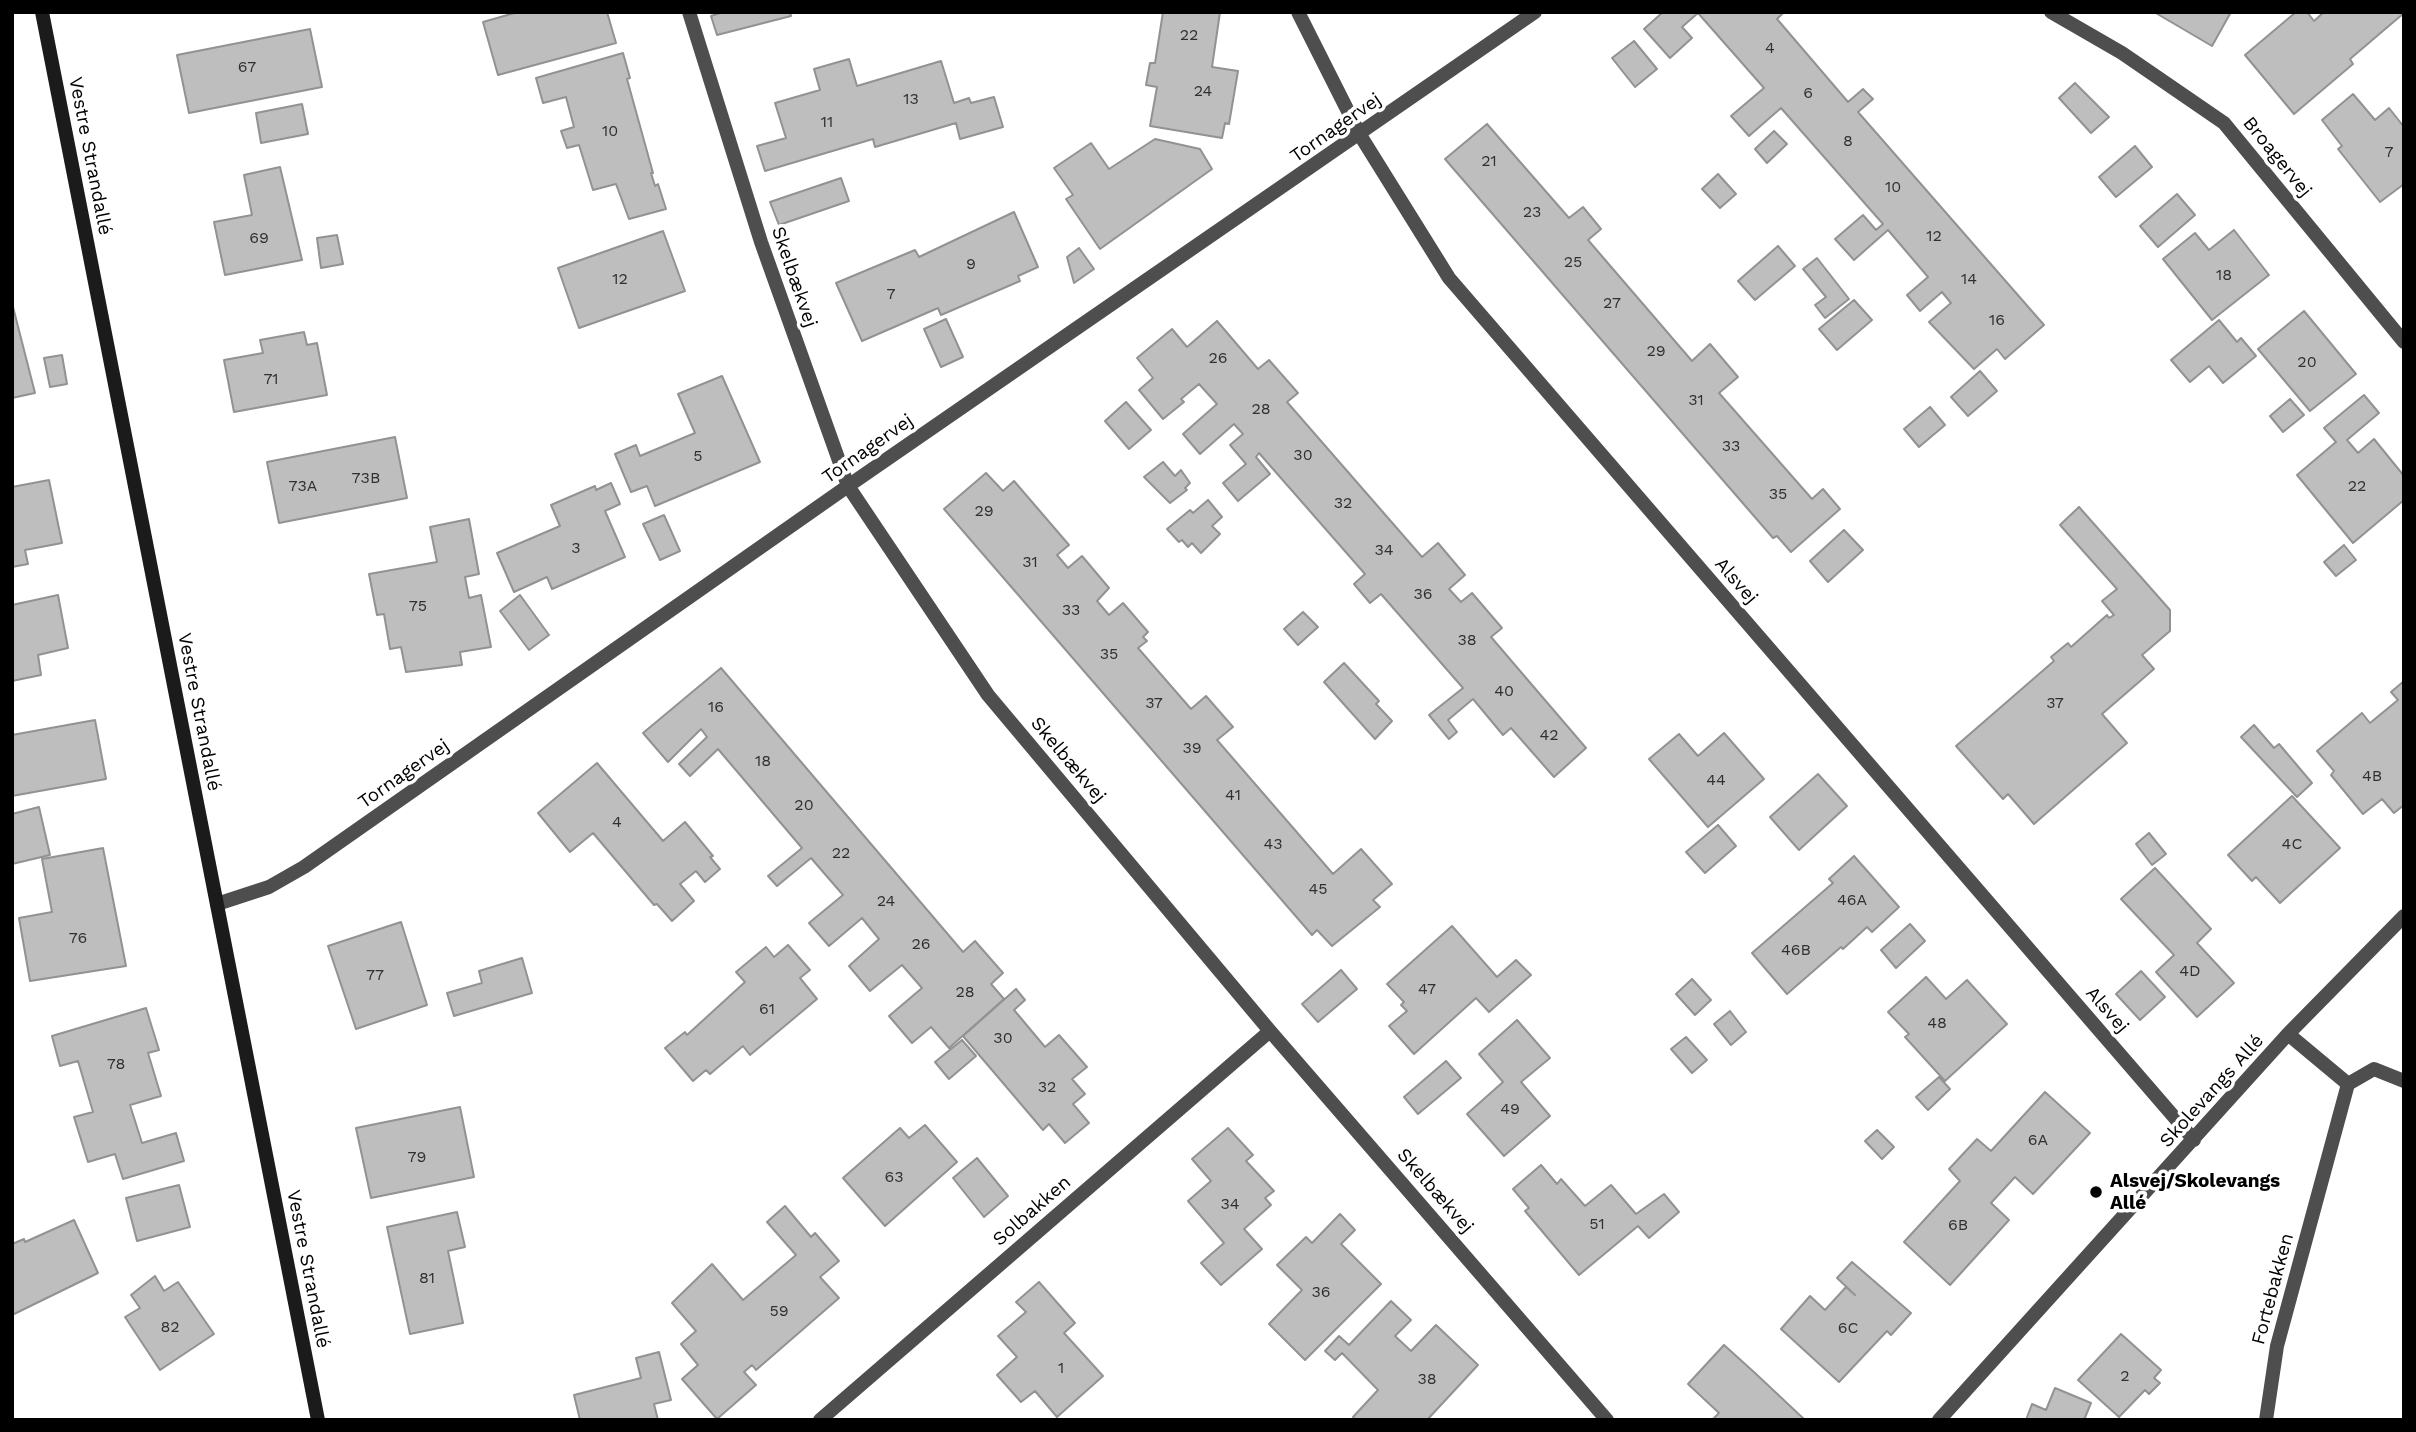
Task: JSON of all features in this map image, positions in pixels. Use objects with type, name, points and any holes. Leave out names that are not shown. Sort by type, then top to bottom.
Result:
[{"type":"street","name":"Vestre Strandallé","points":[[42,12],[318,1420]]},
{"type":"street","name":"Skelbækvej","points":[[689,12],[761,242],[848,486],[988,695],[1270,1031],[1607,1420]]},
{"type":"street","name":"Alsvej","points":[[1298,12],[1360,135],[1449,278],[2194,1140]]},
{"type":"street","name":"Tornagervej","points":[[217,904],[269,887],[304,867],[848,486],[1535,12]]},
{"type":"street","name":"Broagervej","points":[[2051,12],[2122,53],[2224,123],[2404,342]]},
{"type":"street","name":"Skolevangs Allé","points":[[1939,1420],[2288,1034],[2404,916]]},
{"type":"street","name":"Solbakken","points":[[820,1420],[1270,1031]]},
{"type":"street","points":[[2288,1034],[2348,1084],[2374,1069],[2404,1081]]},
{"type":"street","name":"Fortebakken","points":[[2266,1420],[2277,1346],[2348,1084]]},
{"type":"building","points":[[518,12],[607,12],[616,43],[498,75],[483,22]]},
{"type":"building","points":[[723,12],[790,12],[791,16],[717,35],[711,16]]},
{"type":"building","points":[[1163,12],[1220,12],[1212,67],[1238,71],[1229,124],[1225,123],[1222,138],[1150,126],[1157,87],[1146,85],[1150,63],[1155,63]]},
{"type":"building","points":[[1663,12],[1784,12],[1777,19],[1848,102],[1863,89],[1873,99],[1858,112],[2044,325],[2005,359],[1997,349],[1974,369],[1929,322],[1951,303],[1942,292],[1920,311],[1907,295],[1928,277],[1888,230],[1854,260],[1835,239],[1863,215],[1876,230],[1883,224],[1781,108],[1749,136],[1731,116],[1764,88],[1698,13],[1682,27],[1692,38],[1670,58],[1644,29]]},
{"type":"building","points":[[2154,12],[2231,12],[2212,46]]},
{"type":"building","points":[[2296,12],[2307,12],[2314,21],[2324,12],[2404,13],[2350,59],[2353,64],[2294,114],[2245,55]]},
{"type":"building","points":[[310,29],[322,87],[189,113],[177,55]]},
{"type":"building","points":[[1634,41],[1657,69],[1635,87],[1612,58]]},
{"type":"building","points":[[623,53],[651,173],[655,186],[658,184],[666,209],[629,219],[616,184],[593,190],[579,145],[567,148],[561,131],[574,127],[566,97],[543,103],[536,78]]},
{"type":"building","points":[[849,59],[857,86],[941,61],[954,103],[969,98],[971,103],[994,97],[1003,127],[960,139],[956,123],[875,147],[873,139],[765,171],[757,146],[786,138],[775,103],[820,90],[814,69]]},
{"type":"building","points":[[2075,83],[2109,117],[2091,133],[2059,98]]},
{"type":"building","points":[[2353,94],[2375,120],[2389,108],[2404,127],[2404,184],[2380,202],[2338,149],[2342,146],[2322,120]]},
{"type":"building","points":[[302,104],[308,134],[261,143],[256,113]]},
{"type":"building","points":[[1487,124],[1569,218],[1583,207],[1601,229],[1588,240],[1692,361],[1710,344],[1738,377],[1719,393],[1812,499],[1823,489],[1840,509],[1791,552],[1777,536],[1773,538],[1445,159]]},
{"type":"building","points":[[1774,131],[1787,144],[1767,163],[1755,149]]},
{"type":"building","points":[[1155,139],[1200,149],[1212,169],[1100,249],[1066,199],[1073,195],[1054,168],[1091,143],[1109,169]]},
{"type":"building","points":[[2135,146],[2152,167],[2116,197],[2099,177]]},
{"type":"building","points":[[280,167],[302,260],[225,275],[214,222],[252,215],[244,175]]},
{"type":"building","points":[[1718,174],[1736,194],[1720,208],[1702,189]]},
{"type":"building","points":[[841,178],[849,201],[779,225],[770,202]]},
{"type":"building","points":[[2177,194],[2195,215],[2158,247],[2140,226]]},
{"type":"building","points":[[1014,212],[1038,267],[1018,276],[1020,281],[941,315],[938,308],[862,341],[836,283],[915,250],[919,257]]},
{"type":"building","points":[[2234,230],[2269,275],[2212,320],[2163,259],[2195,233],[2209,250]]},
{"type":"building","points":[[663,231],[685,291],[579,328],[558,268]]},
{"type":"building","points":[[337,235],[343,264],[321,268],[317,238]]},
{"type":"building","points":[[1778,246],[1795,266],[1755,300],[1738,281]]},
{"type":"building","points":[[1079,248],[1094,269],[1074,283],[1067,257]]},
{"type":"building","points":[[1817,258],[1849,299],[1825,318],[1815,305],[1826,297],[1803,269]]},
{"type":"building","points":[[1854,300],[1872,320],[1837,350],[1819,329]]},
{"type":"building","points":[[12,303],[35,393],[12,398]]},
{"type":"building","points":[[2304,311],[2356,374],[2310,411],[2258,349]]},
{"type":"building","points":[[946,319],[963,357],[941,367],[924,329]]},
{"type":"building","points":[[2219,320],[2237,342],[2241,338],[2256,356],[2223,383],[2209,366],[2190,382],[2171,360]]},
{"type":"building","points":[[1217,321],[1258,369],[1269,360],[1298,393],[1287,402],[1422,557],[1438,543],[1465,575],[1449,589],[1461,602],[1472,593],[1502,628],[1491,637],[1586,748],[1554,777],[1511,728],[1503,735],[1473,699],[1448,720],[1457,732],[1449,739],[1429,715],[1463,688],[1381,594],[1370,603],[1354,584],[1365,574],[1259,453],[1256,457],[1270,474],[1238,501],[1223,483],[1246,464],[1230,445],[1243,434],[1234,424],[1200,454],[1183,434],[1217,404],[1199,384],[1181,399],[1184,402],[1163,419],[1139,390],[1153,378],[1137,358],[1172,329],[1187,347]]},
{"type":"building","points":[[304,332],[307,345],[317,343],[327,395],[234,412],[224,360],[263,353],[260,340]]},
{"type":"building","points":[[62,355],[67,384],[50,387],[44,358]]},
{"type":"building","points":[[1980,371],[1997,391],[1968,416],[1951,397]]},
{"type":"building","points":[[722,376],[760,462],[655,506],[647,486],[631,492],[615,454],[636,445],[640,456],[695,433],[678,394]]},
{"type":"building","points":[[2364,395],[2379,413],[2347,440],[2358,453],[2374,439],[2404,476],[2404,500],[2353,543],[2297,475],[2336,442],[2324,428]]},
{"type":"building","points":[[2290,399],[2304,415],[2283,432],[2270,416]]},
{"type":"building","points":[[1126,402],[1151,430],[1129,449],[1105,421]]},
{"type":"building","points":[[1930,407],[1945,425],[1919,447],[1904,429]]},
{"type":"building","points":[[395,437],[407,498],[279,523],[267,462]]},
{"type":"building","points":[[1163,462],[1175,476],[1181,470],[1190,483],[1185,488],[1187,490],[1170,503],[1144,477]]},
{"type":"building","points":[[986,473],[1003,491],[1014,481],[1069,545],[1057,555],[1068,568],[1082,556],[1109,588],[1097,601],[1109,615],[1123,603],[1148,632],[1143,637],[1147,641],[1138,648],[1191,709],[1206,696],[1233,727],[1217,740],[1333,874],[1361,849],[1392,884],[1373,900],[1380,907],[1332,946],[1317,930],[1312,935],[944,509]]},
{"type":"building","points":[[49,480],[62,543],[25,550],[28,564],[12,567],[12,487]]},
{"type":"building","points":[[611,483],[620,504],[605,511],[625,557],[552,589],[547,577],[514,592],[497,553],[560,526],[551,505],[595,486],[596,490]]},
{"type":"building","points":[[1208,500],[1222,517],[1212,526],[1220,534],[1201,553],[1192,543],[1188,547],[1182,540],[1179,542],[1167,529],[1190,510],[1193,513]]},
{"type":"building","points":[[2079,507],[2170,610],[2170,631],[2142,655],[2154,669],[2102,714],[2127,743],[2034,824],[2008,794],[2003,799],[1956,746],[2054,661],[2051,657],[2068,643],[2071,647],[2107,615],[2109,618],[2114,615],[2102,601],[2117,589],[2060,525]]},
{"type":"building","points":[[664,515],[680,551],[660,560],[643,524]]},
{"type":"building","points":[[469,519],[479,574],[465,577],[469,598],[481,595],[491,647],[460,652],[462,665],[406,672],[401,647],[390,649],[384,614],[377,615],[369,574],[437,562],[430,527]]},
{"type":"building","points":[[1844,530],[1863,550],[1828,582],[1810,561]]},
{"type":"building","points":[[2344,545],[2356,560],[2336,576],[2324,562]]},
{"type":"building","points":[[58,595],[68,648],[38,655],[41,675],[12,681],[12,605]]},
{"type":"building","points":[[520,595],[549,635],[529,650],[500,611]]},
{"type":"building","points":[[1303,612],[1318,627],[1298,645],[1284,629]]},
{"type":"building","points":[[1344,663],[1379,701],[1376,704],[1392,721],[1375,739],[1324,682]]},
{"type":"building","points":[[721,668],[963,952],[975,941],[1003,973],[991,984],[1004,999],[949,1048],[931,1027],[912,1043],[889,1016],[922,988],[902,965],[870,991],[849,966],[879,939],[862,918],[829,946],[809,923],[843,895],[811,858],[777,886],[768,876],[802,848],[718,749],[690,776],[679,764],[707,737],[701,729],[668,762],[643,733]]},
{"type":"building","points":[[2404,681],[2404,805],[2394,813],[2382,799],[2363,814],[2331,775],[2334,771],[2317,751],[2362,713],[2370,723],[2398,700],[2391,692]]},
{"type":"building","points":[[95,720],[106,779],[12,796],[12,735]]},
{"type":"building","points":[[2254,725],[2274,748],[2279,744],[2312,783],[2297,797],[2241,737]]},
{"type":"building","points":[[1724,733],[1764,779],[1708,827],[1649,759],[1679,734],[1698,756]]},
{"type":"building","points":[[597,763],[663,841],[685,822],[713,856],[710,857],[720,869],[705,882],[696,871],[680,884],[694,901],[672,921],[657,904],[654,905],[593,833],[570,852],[538,813]]},
{"type":"building","points":[[1818,774],[1847,806],[1799,850],[1770,817]]},
{"type":"building","points":[[2292,796],[2340,848],[2280,903],[2256,877],[2252,881],[2228,855]]},
{"type":"building","points":[[39,807],[50,855],[12,864],[12,814]]},
{"type":"building","points":[[1718,825],[1736,846],[1705,873],[1686,852]]},
{"type":"building","points":[[2149,833],[2166,854],[2152,865],[2136,844]]},
{"type":"building","points":[[103,848],[126,966],[30,981],[19,918],[52,912],[42,859]]},
{"type":"building","points":[[1854,856],[1899,907],[1872,932],[1867,927],[1843,949],[1841,947],[1787,994],[1752,953],[1833,883],[1829,879]]},
{"type":"building","points":[[2155,868],[2211,929],[2197,943],[2234,983],[2197,1017],[2156,972],[2174,955],[2121,899]]},
{"type":"building","points":[[401,922],[427,1005],[356,1029],[328,946]]},
{"type":"building","points":[[1910,924],[1925,941],[1896,968],[1881,950]]},
{"type":"building","points":[[1452,926],[1497,977],[1516,960],[1531,975],[1489,1012],[1476,998],[1414,1054],[1389,1026],[1407,1011],[1401,1005],[1404,1002],[1387,984]]},
{"type":"building","points":[[788,945],[810,970],[800,978],[817,999],[750,1055],[743,1046],[710,1074],[706,1070],[693,1081],[665,1048],[685,1032],[687,1035],[745,982],[736,972],[766,947],[774,957]]},
{"type":"building","points":[[522,958],[532,993],[454,1016],[447,993],[482,983],[479,971]]},
{"type":"building","points":[[1341,970],[1357,989],[1318,1022],[1302,1004]]},
{"type":"building","points":[[2141,971],[2165,997],[2140,1020],[2116,994]]},
{"type":"building","points":[[1926,977],[1946,999],[1967,980],[2007,1024],[1945,1081],[1905,1037],[1909,1034],[1888,1012]]},
{"type":"building","points":[[1692,979],[1711,1000],[1695,1015],[1676,994]]},
{"type":"building","points":[[1016,989],[1025,1000],[1014,1010],[1045,1047],[1059,1035],[1087,1067],[1072,1079],[1085,1094],[1073,1104],[1089,1123],[1065,1143],[1049,1124],[1043,1130],[963,1036]]},
{"type":"building","points":[[146,1008],[159,1050],[148,1053],[161,1096],[130,1105],[142,1143],[176,1133],[184,1161],[123,1179],[115,1154],[88,1162],[74,1117],[93,1112],[78,1061],[60,1066],[52,1036]]},
{"type":"building","points":[[1730,1011],[1746,1032],[1731,1045],[1714,1024]]},
{"type":"building","points":[[1517,1020],[1550,1058],[1521,1082],[1550,1116],[1504,1156],[1467,1114],[1503,1082],[1479,1054]]},
{"type":"building","points":[[1686,1037],[1707,1060],[1692,1073],[1671,1049]]},
{"type":"building","points":[[962,1040],[976,1056],[949,1079],[935,1062]]},
{"type":"building","points":[[1446,1061],[1461,1078],[1418,1114],[1404,1097]]},
{"type":"building","points":[[1939,1077],[1950,1089],[1928,1110],[1916,1097]]},
{"type":"building","points":[[2045,1092],[2090,1133],[2033,1194],[2015,1177],[1991,1203],[2009,1220],[1950,1285],[1904,1242],[1960,1181],[1949,1169],[1977,1139],[1991,1151]]},
{"type":"building","points":[[460,1107],[474,1177],[371,1198],[356,1128]]},
{"type":"building","points":[[925,1125],[957,1162],[885,1226],[843,1178],[900,1128],[909,1138]]},
{"type":"building","points":[[1228,1128],[1253,1155],[1246,1161],[1274,1191],[1265,1198],[1271,1205],[1244,1229],[1262,1249],[1221,1285],[1201,1263],[1224,1243],[1188,1201],[1211,1181],[1192,1159]]},
{"type":"building","points":[[1877,1130],[1894,1147],[1882,1159],[1865,1141]]},
{"type":"building","points":[[977,1158],[1008,1196],[984,1217],[953,1178]]},
{"type":"building","points":[[1541,1165],[1557,1184],[1561,1179],[1585,1206],[1611,1185],[1636,1214],[1664,1194],[1679,1212],[1649,1238],[1638,1226],[1579,1275],[1525,1211],[1529,1208],[1513,1189]]},
{"type":"building","points":[[179,1185],[190,1227],[137,1241],[126,1198]]},
{"type":"building","points":[[785,1206],[811,1237],[815,1233],[839,1261],[820,1277],[839,1298],[756,1370],[752,1365],[744,1372],[756,1385],[717,1419],[682,1379],[698,1365],[681,1344],[696,1331],[672,1303],[712,1264],[743,1300],[796,1255],[767,1222]]},
{"type":"building","points":[[457,1212],[465,1247],[448,1251],[463,1323],[410,1334],[387,1227]]},
{"type":"building","points":[[1340,1214],[1355,1230],[1341,1244],[1381,1284],[1305,1360],[1269,1324],[1302,1290],[1277,1265],[1306,1237],[1312,1243]]},
{"type":"building","points":[[74,1220],[98,1273],[12,1315],[12,1244],[24,1239],[25,1242]]},
{"type":"building","points":[[1852,1262],[1911,1313],[1891,1335],[1887,1331],[1839,1382],[1781,1329],[1810,1296],[1825,1310],[1846,1287],[1855,1295],[1837,1278]]},
{"type":"building","points":[[155,1276],[164,1291],[178,1282],[214,1334],[160,1370],[125,1317],[140,1308],[131,1295]]},
{"type":"building","points":[[1039,1282],[1075,1323],[1064,1333],[1103,1376],[1057,1417],[1035,1391],[1021,1402],[997,1375],[1017,1357],[998,1336],[1026,1312],[1016,1302]]},
{"type":"building","points":[[1391,1301],[1411,1320],[1395,1336],[1411,1351],[1436,1325],[1478,1365],[1427,1420],[1356,1420],[1353,1417],[1378,1390],[1342,1353],[1335,1360],[1325,1351],[1339,1336],[1349,1345]]},
{"type":"building","points":[[2121,1334],[2161,1370],[2154,1378],[2160,1383],[2149,1394],[2145,1390],[2119,1417],[2078,1380]]},
{"type":"building","points":[[1724,1345],[1805,1420],[1712,1420],[1719,1413],[1688,1384]]},
{"type":"building","points":[[659,1352],[671,1400],[654,1404],[658,1420],[580,1420],[574,1395],[641,1378],[636,1358]]},
{"type":"building","points":[[2055,1388],[2091,1403],[2084,1420],[2026,1420],[2032,1404],[2046,1410]]},
{"type":"place","name":"Alsvej/Skolevangs Allé","points":[[2096,1192]]}]
